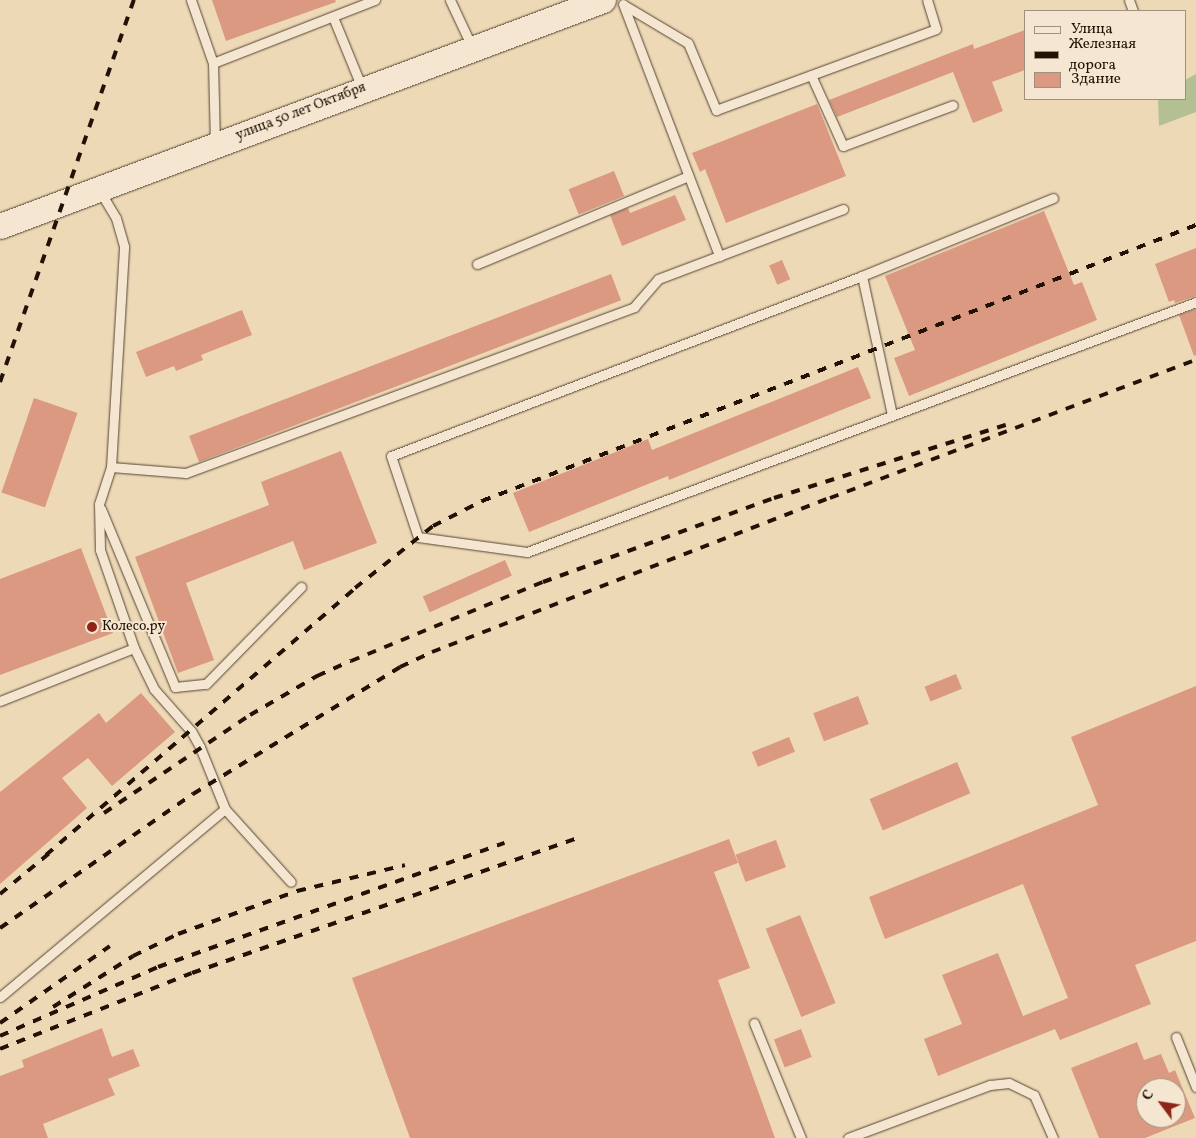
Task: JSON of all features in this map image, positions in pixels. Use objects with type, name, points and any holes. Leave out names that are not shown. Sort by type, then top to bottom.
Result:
[{"type":"main road","name":"улица 50 лет Октября","points":[[0,226],[362,89],[473,49],[616,2]]},
{"type":"lane","points":[[191,0],[213,63],[215,145]]},
{"type":"lane","points":[[213,63],[375,0]]},
{"type":"lane","points":[[450,0],[473,49]]},
{"type":"lane","points":[[616,2],[688,43],[716,110],[936,29],[927,0]]},
{"type":"lane","points":[[616,2],[719,256]]},
{"type":"lane","points":[[333,16],[362,89]]},
{"type":"lane","points":[[811,75],[843,146],[953,105]]},
{"type":"lane","points":[[477,264],[688,176]]},
{"type":"lane","points":[[99,190],[116,218],[124,246],[111,467],[99,504],[100,550],[134,648],[154,689],[181,718],[200,747],[225,809],[291,882]]},
{"type":"lane","points":[[1053,198],[862,276],[391,456],[418,537],[527,552],[1196,302]]},
{"type":"lane","points":[[111,467],[186,473],[634,307],[658,279],[844,209]]},
{"type":"lane","points":[[862,276],[892,416]]},
{"type":"lane","points":[[99,504],[175,687],[206,684],[301,587]]},
{"type":"lane","points":[[0,700],[134,648]]},
{"type":"lane","points":[[0,997],[225,809]]},
{"type":"lane","points":[[754,1023],[801,1138]]},
{"type":"lane","points":[[1176,1037],[1196,1087]]},
{"type":"lane","points":[[848,1138],[990,1085],[1009,1083],[1034,1095],[1053,1138]]},
{"type":"green space","points":[[1196,74],[1196,112],[1159,126],[1158,100],[1186,100],[1186,79]]},
{"type":"building","points":[[212,0],[335,0],[336,2],[226,41]]},
{"type":"building","points":[[1024,30],[1024,70],[992,82],[1003,111],[973,123],[953,72],[837,117],[829,100],[973,44],[974,49]]},
{"type":"building","points":[[817,104],[846,176],[726,223],[705,169],[700,172],[692,153]]},
{"type":"building","points":[[614,171],[624,196],[579,214],[569,189]]},
{"type":"building","points":[[675,195],[686,220],[622,246],[610,215],[628,208],[630,213]]},
{"type":"building","points":[[1044,211],[1074,285],[1082,282],[1097,320],[909,396],[894,358],[915,350],[885,276]]},
{"type":"building","points":[[1196,248],[1196,296],[1175,303],[1174,300],[1169,302],[1155,264]]},
{"type":"building","points":[[782,260],[790,279],[777,285],[769,265]]},
{"type":"building","points":[[611,274],[621,300],[199,462],[189,436]]},
{"type":"building","points":[[1196,309],[1196,355],[1194,356],[1179,315]]},
{"type":"building","points":[[242,310],[252,335],[201,355],[203,360],[176,371],[174,366],[146,377],[136,352]]},
{"type":"building","points":[[858,367],[871,398],[669,480],[668,476],[529,532],[513,493],[648,439],[652,450]]},
{"type":"building","points":[[34,398],[77,413],[45,508],[1,493]]},
{"type":"building","points":[[341,451],[377,543],[304,570],[293,541],[186,583],[214,660],[178,673],[135,557],[269,505],[261,482]]},
{"type":"building","points":[[81,548],[113,633],[0,675],[0,579]]},
{"type":"building","points":[[505,560],[512,576],[430,612],[423,597]]},
{"type":"building","points":[[956,674],[962,689],[930,702],[924,687]]},
{"type":"building","points":[[1196,686],[1196,941],[1135,965],[1151,1004],[1060,1040],[1055,1029],[938,1076],[924,1039],[962,1024],[942,975],[998,953],[1023,1016],[1068,998],[1023,884],[885,939],[869,897],[1098,805],[1071,737]]},
{"type":"building","points":[[141,693],[175,732],[112,786],[88,758],[62,778],[87,808],[0,884],[0,792],[99,713],[106,723]]},
{"type":"building","points":[[858,696],[869,724],[824,741],[813,713]]},
{"type":"building","points":[[789,737],[795,752],[758,767],[752,752]]},
{"type":"building","points":[[957,762],[970,793],[883,830],[870,799]]},
{"type":"building","points":[[729,839],[738,863],[714,872],[750,968],[718,980],[775,1138],[410,1138],[352,978]]},
{"type":"building","points":[[776,840],[786,867],[746,882],[736,855]]},
{"type":"building","points":[[800,915],[836,1003],[801,1017],[766,929]]},
{"type":"building","points":[[102,1028],[112,1057],[133,1049],[140,1066],[108,1079],[115,1095],[43,1124],[48,1138],[0,1138],[0,1076],[24,1067],[22,1060]]},
{"type":"building","points":[[801,1029],[812,1057],[785,1067],[774,1039]]},
{"type":"building","points":[[1137,1042],[1144,1060],[1161,1054],[1169,1073],[1175,1070],[1178,1078],[1136,1078],[1136,1128],[1170,1128],[1145,1138],[1099,1138],[1071,1068]]},
{"type":"building","points":[[1186,1096],[1195,1118],[1186,1122]]},
{"type":"railway","points":[[0,382],[134,0]]},
{"type":"railway","points":[[46,855],[355,588],[433,526],[482,501],[1196,225]]},
{"type":"railway","points":[[0,928],[193,794],[400,667],[432,652],[830,498],[1196,360]]},
{"type":"railway","points":[[104,813],[250,715],[317,676],[351,661],[543,582],[774,498],[1009,424]]},
{"type":"railway","points":[[0,1049],[192,973],[578,838]]},
{"type":"railway","points":[[0,1036],[158,967],[504,843]]},
{"type":"railway","points":[[0,894],[52,851]]},
{"type":"railway","points":[[53,1007],[133,956],[178,934],[297,891],[405,865]]},
{"type":"railway","points":[[0,1023],[110,946]]},
{"type":"place","name":"Колесо.ру","points":[[92,627]]}]
